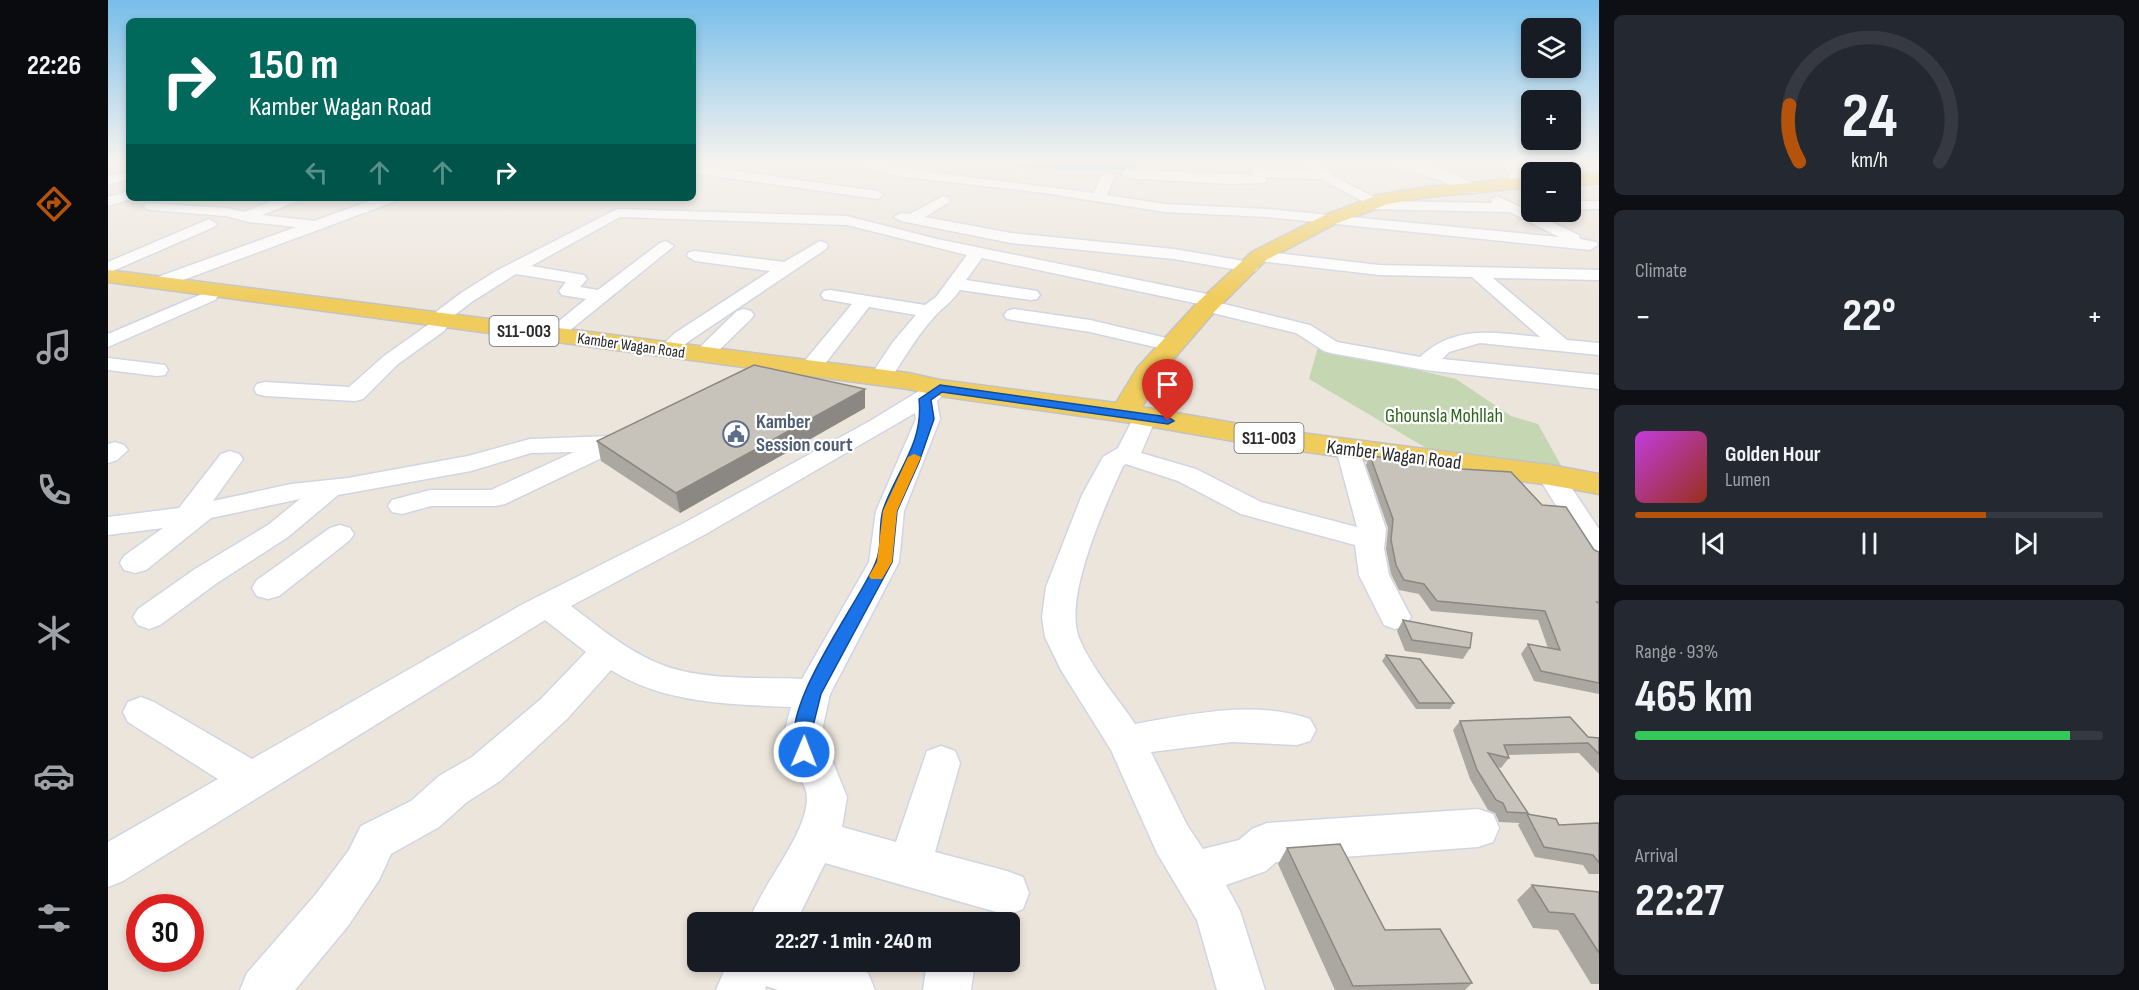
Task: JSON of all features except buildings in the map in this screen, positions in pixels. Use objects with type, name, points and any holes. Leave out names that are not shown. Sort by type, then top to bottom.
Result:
[{"type":"main road","points":[[1135,415],[1146,373],[1206,306],[1254,261],[1304,234],[1365,206]]},
{"type":"main road","name":"Kamber Wagan Road","points":[[109,279],[160,282],[438,323],[746,376],[902,389],[1135,415],[1262,437],[1550,475],[1599,484]]},
{"type":"main road","name":"Kamber Wagan Road","points":[[109,279],[208,296],[552,335],[880,378],[933,394]]},
{"type":"street","points":[[152,206],[208,217],[245,217],[315,225]]},
{"type":"street","points":[[109,279],[227,206]]},
{"type":"street","points":[[245,217],[272,206]]},
{"type":"street","points":[[160,282],[368,206]]},
{"type":"street","points":[[841,206],[864,209],[867,206]]},
{"type":"street","points":[[912,219],[933,206]]},
{"type":"street","points":[[1152,206],[1333,220],[1498,242],[1594,247]]},
{"type":"street","points":[[1247,206],[1250,212]]},
{"type":"street","points":[[1426,206],[1497,206]]},
{"type":"street","points":[[1510,206],[1594,247]]},
{"type":"street","points":[[265,389],[355,394],[391,360],[438,323],[466,297],[514,269],[617,213],[695,207],[841,220],[977,253],[1112,279],[1104,291],[1206,306],[1303,329],[1331,347],[1425,364],[1599,382]]},
{"type":"street","points":[[1446,207],[1498,242]]},
{"type":"street","points":[[1194,224],[1198,209]]},
{"type":"street","points":[[936,225],[958,212]]},
{"type":"street","points":[[888,214],[936,225],[1044,242],[1254,261],[1379,270],[1591,275],[1599,288]]},
{"type":"street","points":[[666,351],[682,337],[787,268],[841,220]]},
{"type":"street","points":[[1552,228],[1587,229]]},
{"type":"street","points":[[1445,272],[1440,251],[1455,244],[1498,242]]},
{"type":"street","points":[[552,335],[666,246]]},
{"type":"street","points":[[880,378],[900,346],[928,311],[943,301],[977,253]]},
{"type":"street","points":[[695,256],[787,268]]},
{"type":"street","points":[[642,265],[663,267]]},
{"type":"street","points":[[514,269],[578,279],[568,291],[602,296]]},
{"type":"street","points":[[1476,272],[1561,345]]},
{"type":"street","points":[[954,284],[1031,295]]},
{"type":"street","points":[[830,295],[928,311]]},
{"type":"street","points":[[108,341],[208,296]]},
{"type":"street","points":[[809,369],[864,301]]},
{"type":"street","points":[[703,356],[744,315]]},
{"type":"street","points":[[1014,315],[1090,326],[1172,345]]},
{"type":"street","points":[[1425,364],[1442,348],[1479,337],[1599,349]]},
{"type":"street","points":[[108,364],[157,370]]},
{"type":"street","points":[[108,866],[547,605],[694,529],[933,394]]},
{"type":"street","points":[[777,912],[821,828],[827,797],[818,772],[804,752],[804,726],[812,693],[884,562],[890,511],[928,419],[933,394]]},
{"type":"street","points":[[1135,415],[1129,452],[1112,462],[1096,495],[1062,588],[1058,617],[1062,637],[1078,670],[1126,741],[1172,839],[1216,911],[1241,990]]},
{"type":"street","points":[[108,526],[197,512],[291,492],[322,494],[471,463],[530,446],[623,438],[495,498],[430,498],[402,506]]},
{"type":"street","points":[[1348,449],[1372,529],[1369,549],[1374,575],[1395,617]]},
{"type":"street","points":[[1123,455],[1187,475],[1251,507],[1370,540]]},
{"type":"street","points":[[135,563],[197,512],[230,459]]},
{"type":"street","points":[[1550,475],[1599,551]]},
{"type":"street","points":[[268,588],[345,541],[322,494]]},
{"type":"street","points":[[149,618],[206,576],[262,542],[322,494]]},
{"type":"street","points":[[547,605],[608,651],[646,674],[682,684],[812,693]]},
{"type":"street","points":[[264,990],[333,910],[364,865],[376,840],[425,814],[453,789],[486,769],[554,709],[608,651]]},
{"type":"street","points":[[141,712],[251,779]]},
{"type":"street","points":[[1126,741],[1211,726],[1262,724],[1297,730]]},
{"type":"street","points":[[909,866],[941,763]]},
{"type":"street","points":[[1193,873],[1251,857],[1267,843],[1478,828]]},
{"type":"street","points":[[815,840],[1007,893]]},
{"type":"street","points":[[740,990],[748,972]]},
{"type":"street","points":[[796,972],[851,990]]},
{"type":"street","points":[[947,990],[950,972]]},
{"type":"green space","name":"Ghounsla Mohllah","points":[[1318,347],[1456,379],[1511,416],[1538,424],[1563,469],[1438,455],[1309,379]]},
{"type":"slow traffic","points":[[877,576],[884,562],[890,511],[914,457]]},
{"type":"place","name":"Kamber Session court","points":[[736,434]]},
{"type":"route","points":[[804,752],[804,726],[812,693],[884,562],[890,511],[928,419],[925,399],[940,388],[1168,421]]}]
